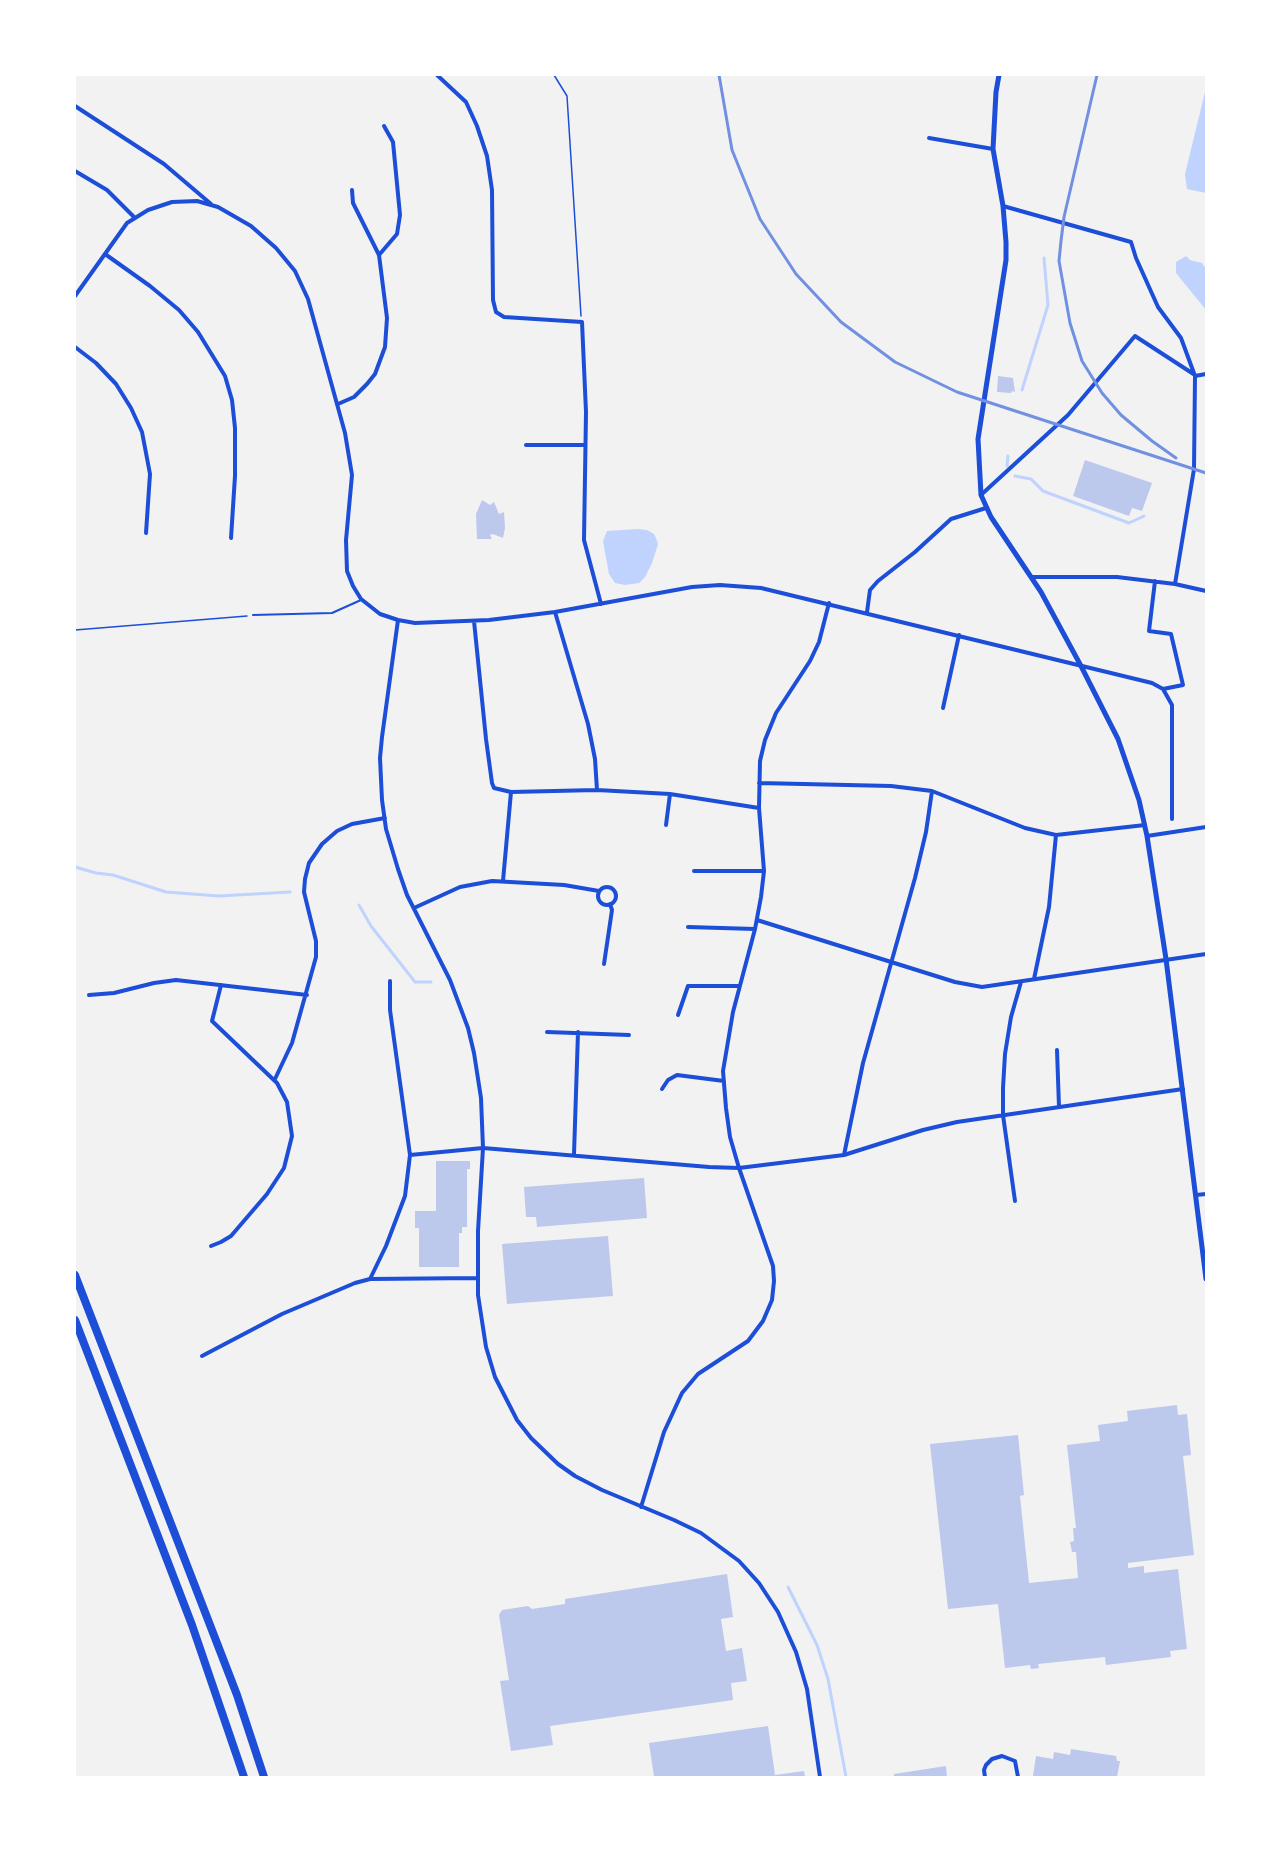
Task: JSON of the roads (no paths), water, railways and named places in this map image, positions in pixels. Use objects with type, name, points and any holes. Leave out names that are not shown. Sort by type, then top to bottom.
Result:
[{"type":"highway","points":[[75,1275],[237,1695],[264,1777]]},
{"type":"highway","points":[[75,1320],[192,1625],[244,1777]]},
{"type":"street","points":[[437,75],[468,106],[481,134],[487,156],[492,190],[496,312],[504,317],[582,322],[586,395],[584,540],[601,604]]},
{"type":"street","points":[[999,75],[993,149],[1003,206],[1006,260],[978,439],[978,474],[981,495],[986,508],[1032,577],[1081,666],[1118,739],[1130,769],[1145,825],[1166,959],[1206,1279]]},
{"type":"street","points":[[75,106],[164,164],[212,204],[243,221],[276,248],[302,284],[312,311],[348,446],[352,475],[346,566],[350,579],[362,599],[380,614],[398,621],[424,623],[474,621],[555,612],[692,587],[720,585],[761,588],[1152,683],[1163,689],[1172,705],[1172,819]]},
{"type":"street","points":[[379,255],[395,239],[400,221],[393,142],[384,126]]},
{"type":"street","points":[[929,138],[993,149]]},
{"type":"street","points":[[75,171],[107,190],[134,217]]},
{"type":"street","points":[[338,404],[354,397],[375,374],[386,339],[387,318],[379,255],[353,203],[352,190]]},
{"type":"street","points":[[75,296],[122,228],[134,217],[172,202],[212,204]]},
{"type":"street","points":[[1003,206],[1131,242],[1158,307],[1181,338],[1195,376],[1194,469],[1175,584]]},
{"type":"street","points":[[105,254],[179,310],[198,332],[225,376],[231,392],[235,428],[231,538]]},
{"type":"street","points":[[75,282],[82,286]]},
{"type":"street","points":[[981,495],[1068,415],[1135,336],[1195,376],[1206,374]]},
{"type":"street","points":[[75,347],[111,378],[127,400],[139,425],[150,474],[146,533]]},
{"type":"street","points":[[526,445],[585,445]]},
{"type":"street","points":[[867,612],[870,590],[878,581],[915,552],[951,519],[986,508]]},
{"type":"street","points":[[1032,577],[1117,577],[1175,584],[1206,591]]},
{"type":"street","points":[[1155,581],[1149,631],[1171,634],[1183,685],[1163,689]]},
{"type":"street","points":[[641,1507],[664,1432],[682,1393],[698,1374],[748,1341],[759,1328],[770,1308],[774,1287],[773,1266],[730,1137],[724,1082],[727,1042],[757,920],[764,871],[759,808],[760,761],[771,725],[819,642],[829,603]]},
{"type":"street","points":[[555,612],[588,724],[595,759],[597,790]]},
{"type":"street","points":[[398,621],[380,758],[385,818],[395,862],[414,908],[444,967],[468,1028],[480,1088],[483,1148],[478,1231],[481,1322],[488,1355],[499,1388],[517,1420],[549,1456],[575,1476],[687,1526],[714,1541],[744,1566],[773,1603],[791,1638],[805,1680],[820,1777]]},
{"type":"street","points":[[474,621],[492,783],[498,791],[597,790],[670,794],[759,808]]},
{"type":"street","points":[[943,708],[959,635]]},
{"type":"street","points":[[759,783],[891,786],[932,791],[1025,828],[1056,835],[1145,825]]},
{"type":"street","points":[[844,1155],[863,1063],[915,878],[926,832],[932,791]]},
{"type":"street","points":[[503,881],[511,792]]},
{"type":"street","points":[[666,825],[670,794]]},
{"type":"street","points":[[275,1079],[292,1044],[315,965],[317,949],[304,892],[304,879],[309,863],[322,844],[337,831],[352,824],[385,818]]},
{"type":"street","points":[[1147,836],[1206,827]]},
{"type":"street","points":[[1034,979],[1049,907],[1056,835]]},
{"type":"street","points":[[694,871],[764,871]]},
{"type":"street","points":[[414,908],[460,887],[483,882],[564,885],[599,891],[607,886],[615,890],[615,900],[610,904],[604,904],[599,900],[599,891]]},
{"type":"street","points":[[604,964],[612,910],[610,904]]},
{"type":"street","points":[[757,920],[969,986],[982,987],[1206,954]]},
{"type":"street","points":[[688,927],[755,929]]},
{"type":"street","points":[[89,996],[114,993],[171,980],[307,995]]},
{"type":"street","points":[[370,1279],[386,1246],[405,1196],[410,1155],[390,1010],[390,981]]},
{"type":"street","points":[[1015,1201],[1003,1115],[1005,1054],[1011,1017],[1021,982]]},
{"type":"street","points":[[210,1246],[225,1241],[267,1194],[284,1167],[290,1151],[292,1128],[287,1102],[275,1079],[212,1021],[221,986]]},
{"type":"street","points":[[678,1015],[688,986],[740,986]]},
{"type":"street","points":[[547,1032],[629,1035]]},
{"type":"street","points":[[574,1154],[578,1032]]},
{"type":"street","points":[[1057,1050],[1059,1107]]},
{"type":"street","points":[[662,1089],[668,1080],[677,1075],[724,1082]]},
{"type":"street","points":[[410,1155],[483,1148],[739,1168],[844,1155],[923,1130],[1003,1115],[1183,1089]]},
{"type":"street","points":[[1196,1195],[1206,1194]]},
{"type":"street","points":[[202,1356],[282,1314],[355,1283],[370,1279],[478,1278]]},
{"type":"street","points":[[985,1777],[986,1765],[992,1759],[1002,1756],[1015,1761],[1018,1777]]},
{"type":"lane","points":[[253,615],[332,614],[362,599]]},
{"type":"water","points":[[1206,88],[1206,193],[1187,189],[1185,174]]},
{"type":"water","points":[[1186,256],[1190,260],[1202,263],[1206,269],[1206,310],[1176,273],[1176,262]]},
{"type":"water","points":[[647,530],[656,538],[658,544],[652,563],[639,583],[625,585],[615,583],[609,574],[603,541],[607,531]]},
{"type":"waterway","points":[[1022,390],[1048,305],[1044,258]]},
{"type":"waterway","points":[[1007,466],[1008,456]]},
{"type":"waterway","points":[[1015,476],[1031,479],[1043,491],[1129,523],[1144,516]]},
{"type":"waterway","points":[[75,867],[113,875],[166,892],[219,896],[290,892]]},
{"type":"waterway","points":[[359,905],[371,926],[415,982],[431,982]]},
{"type":"waterway","points":[[788,1587],[817,1645],[828,1679],[846,1777]]},
{"type":"railway","points":[[719,75],[732,150],[760,219],[796,274],[841,322],[895,362],[957,392],[1206,473]]},
{"type":"railway","points":[[1097,75],[1064,217],[1061,241],[1059,261],[1070,323],[1082,361],[1102,393],[1121,415],[1176,458]]}]
